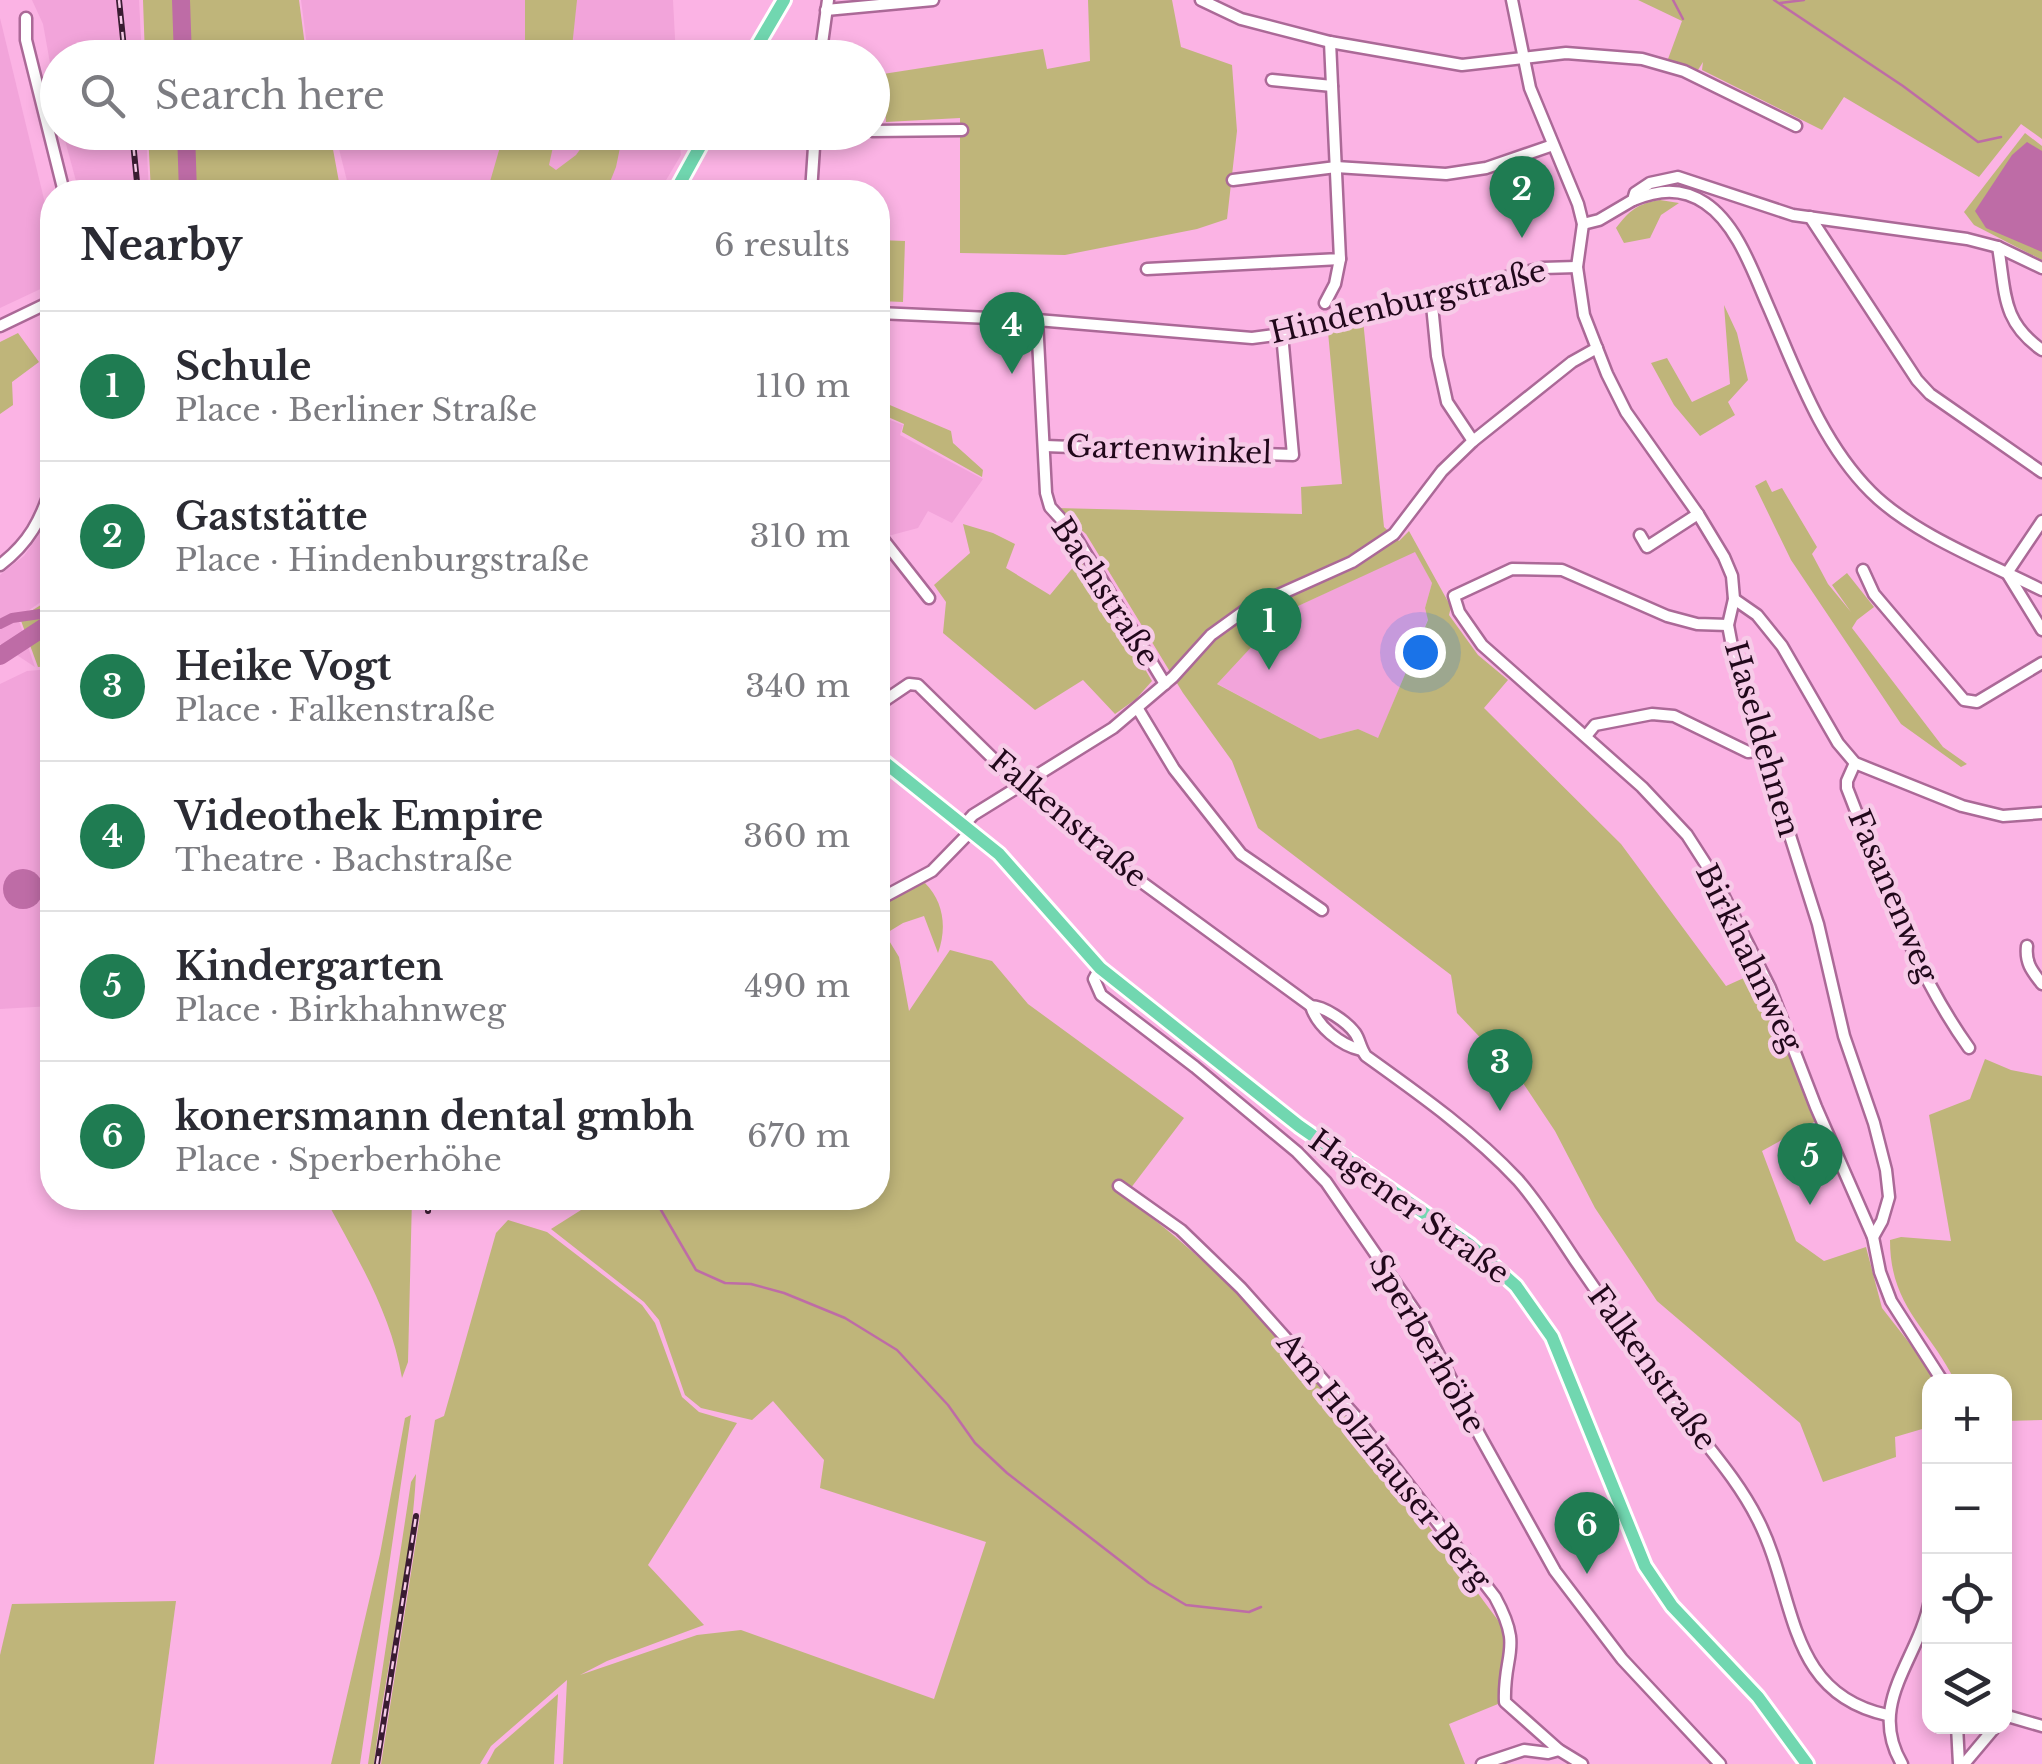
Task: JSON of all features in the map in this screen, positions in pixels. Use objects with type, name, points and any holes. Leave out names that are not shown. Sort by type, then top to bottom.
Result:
[{"type":"main road","points":[[761,40],[784,0]]},
{"type":"main road","points":[[682,180],[698,150]]},
{"type":"main road","name":"Hagener Straße","points":[[890,766],[1021,877],[1100,968],[1312,1136],[1470,1245],[1516,1286],[1552,1337],[1645,1566],[1658,1588],[1758,1696],[1806,1764]]},
{"type":"street","points":[[822,40],[827,5],[932,0]]},
{"type":"street","points":[[1201,0],[1242,19],[1330,42],[1462,65],[1566,53],[1642,59],[1684,71],[1796,126]]},
{"type":"street","points":[[1512,0],[1530,88],[1582,224],[1650,193],[1674,191],[1695,197],[1718,215],[1750,265],[1814,410],[1844,460],[1872,493],[1904,518],[2042,590]]},
{"type":"street","points":[[26,18],[26,40],[40,96]]},
{"type":"street","points":[[1325,303],[1340,259],[1330,42]]},
{"type":"street","points":[[1272,80],[1332,86]]},
{"type":"street","points":[[890,131],[962,130]]},
{"type":"street","points":[[1233,180],[1336,167],[1446,174],[1486,168],[1554,145]]},
{"type":"street","points":[[54,150],[61,180]]},
{"type":"street","points":[[812,180],[814,150]]},
{"type":"street","points":[[1633,200],[1635,193],[1650,182],[1678,177],[1743,201],[1810,217],[1966,239],[1998,247],[2042,268]]},
{"type":"street","points":[[1810,217],[1917,380],[1930,394],[2042,472]]},
{"type":"street","name":"Hindenburgstraße","points":[[890,314],[1037,320],[1208,336],[1282,334],[1542,268],[1577,266],[1582,224]]},
{"type":"street","points":[[1998,247],[2009,315],[2019,331],[2042,350]]},
{"type":"street","points":[[1148,269],[1340,259]]},
{"type":"street","name":"Haseldehnen","points":[[1577,266],[1581,305],[1626,412],[1698,514],[1732,576],[1734,599],[1728,625],[1735,662],[1818,924],[1844,1036],[1886,1170],[1888,1197],[1873,1237]]},
{"type":"street","points":[[1431,295],[1447,402],[1473,441]]},
{"type":"street","points":[[0,326],[40,306]]},
{"type":"street","name":"Bachstraße","points":[[1037,320],[1050,507],[1072,531],[1164,684]]},
{"type":"street","name":"Gartenwinkel","points":[[1045,446],[1294,455],[1282,334]]},
{"type":"street","points":[[890,894],[932,871],[968,828],[973,815],[1138,709],[1212,635],[1247,609],[1352,562],[1394,534],[1442,472],[1473,441],[1572,362],[1597,348]]},
{"type":"street","points":[[1640,535],[1647,547],[1698,514]]},
{"type":"street","points":[[0,566],[30,538],[40,521]]},
{"type":"street","points":[[2007,572],[2042,521]]},
{"type":"street","points":[[890,548],[929,598]]},
{"type":"street","name":"Birkhahnweg","points":[[1728,625],[1698,624],[1667,616],[1562,570],[1512,569],[1454,596],[1459,612],[1482,645],[1586,736],[1686,835],[1714,878],[1770,988],[1873,1237],[1891,1302],[1939,1374]]},
{"type":"street","points":[[1864,570],[1874,594],[1964,700],[1977,702],[2042,663]]},
{"type":"street","points":[[2007,572],[2042,630]]},
{"type":"street","name":"Fasanenweg","points":[[1734,599],[1757,615],[1782,646],[1838,743],[1856,763],[1847,781],[1848,788],[1886,887],[1942,1010],[1970,1048]]},
{"type":"street","name":"Falkenstraße","points":[[890,697],[910,684],[918,686],[1021,786],[1106,856],[1312,1006],[1320,1006],[1356,1034],[1360,1050],[1485,1147],[1521,1184],[1672,1400],[1734,1480],[1758,1519],[1774,1557],[1809,1663],[1828,1688],[1847,1702],[1887,1715]]},
{"type":"street","points":[[1138,709],[1174,768],[1241,854],[1322,910]]},
{"type":"street","points":[[1586,736],[1596,725],[1652,714],[1674,716],[1748,752],[1763,750]]},
{"type":"street","points":[[1856,763],[1870,772],[1962,806],[2003,816],[2042,813]]},
{"type":"street","points":[[2027,946],[2030,969],[2042,984]]},
{"type":"street","name":"Sperberhöhe","points":[[1100,968],[1094,979],[1100,994],[1195,1067],[1297,1152],[1326,1182],[1421,1320],[1555,1571],[1622,1660],[1718,1763]]},
{"type":"street","name":"Am Holzhauser Berg","points":[[1119,1186],[1181,1230],[1220,1268],[1357,1418],[1508,1619],[1513,1643],[1506,1702],[1559,1750],[1582,1764]]},
{"type":"street","points":[[1902,1764],[1893,1750],[1887,1715],[1922,1632]]},
{"type":"street","points":[[2012,1717],[2042,1726]]},
{"type":"street","points":[[1957,1734],[1962,1764]]},
{"type":"street","points":[[1962,1764],[1989,1734]]},
{"type":"street","points":[[1482,1764],[1524,1750],[1559,1750]]},
{"type":"shaded area","points":[[32,0],[139,0],[141,40],[46,40]]},
{"type":"shaded area","points":[[143,0],[299,0],[304,40],[144,40]]},
{"type":"shaded area","points":[[301,0],[673,0],[675,40],[306,40]]},
{"type":"shaded area","points":[[525,0],[577,0],[573,40],[525,40]]},
{"type":"shaded area","points":[[1088,0],[1172,0],[1181,47],[1232,65],[1237,131],[1227,219],[1197,229],[1065,255],[960,253],[960,118],[890,122],[890,73],[1043,49],[1047,69],[1090,61]]},
{"type":"shaded area","points":[[1638,0],[2042,0],[2042,139],[2021,124],[1979,177],[1844,97],[1822,130],[1702,70],[1703,62],[1698,70],[1668,59],[1682,21]]},
{"type":"shaded area","points":[[0,18],[40,183],[40,289],[0,308]]},
{"type":"shaded area","points":[[2025,133],[2042,146],[2042,260],[1974,225],[1964,212]]},
{"type":"shaded area","points":[[2027,142],[2042,151],[2042,252],[1986,228],[1975,211],[2012,155]]},
{"type":"shaded area","points":[[68,150],[147,150],[148,180],[76,180]]},
{"type":"shaded area","points":[[149,150],[333,150],[339,180],[150,180]]},
{"type":"shaded area","points":[[339,150],[681,150],[681,155],[666,180],[347,180]]},
{"type":"shaded area","points":[[499,150],[552,150],[549,165],[556,170],[580,150],[620,150],[611,180],[490,180]]},
{"type":"shaded area","points":[[1660,200],[1679,203],[1661,215],[1650,238],[1624,243],[1616,228],[1621,222],[1640,206]]},
{"type":"shaded area","points":[[890,240],[905,241],[903,302],[890,301]]},
{"type":"shaded area","points":[[1724,305],[1737,333],[1748,380],[1728,402],[1735,415],[1700,436],[1674,405],[1651,363],[1667,358],[1692,402],[1730,384]]},
{"type":"shaded area","points":[[1363,320],[1384,527],[1399,541],[1409,531],[1451,607],[1449,615],[1478,655],[1508,680],[1484,708],[1621,844],[1726,986],[1757,972],[1816,1121],[1762,1151],[1796,1241],[1824,1261],[1866,1247],[1882,1308],[1934,1374],[1922,1374],[1922,1429],[1895,1437],[1896,1457],[1823,1482],[1800,1423],[1657,1301],[1595,1208],[1555,1131],[1523,1083],[1457,1013],[1451,975],[1258,828],[1232,761],[1183,693],[1086,534],[1056,508],[1302,514],[1301,487],[1342,484],[1328,332]],"holes":[[[1415,552],[1432,583],[1425,608],[1428,620],[1378,738],[1358,729],[1320,739],[1217,684],[1283,613]]]},
{"type":"shaded area","points":[[18,333],[39,362],[12,382],[13,405],[0,414],[0,342]]},
{"type":"shaded area","points":[[890,405],[951,431],[953,443],[983,470],[982,477],[902,432],[904,424],[890,418]]},
{"type":"shaded area","points":[[890,420],[903,425],[900,435],[983,479],[952,523],[928,511],[918,528],[890,535]]},
{"type":"shaded area","points":[[1766,480],[1772,492],[1782,488],[1817,547],[1812,554],[1828,584],[1851,612],[1832,585],[1847,573],[1874,607],[1852,628],[1943,747],[1967,764],[1961,767],[1901,724],[1791,560],[1755,486]]},
{"type":"shaded area","points":[[963,524],[1015,544],[1006,568],[1050,595],[1080,559],[1152,681],[1136,699],[1115,714],[1083,680],[1035,710],[943,633],[946,602],[934,585],[970,553]]},
{"type":"shaded area","points":[[40,533],[40,602],[18,618],[35,667],[0,644],[0,575],[24,556]]},
{"type":"shaded area","points":[[1415,551],[1432,583],[1425,608],[1428,619],[1378,739],[1358,729],[1320,739],[1216,683],[1283,613]]},
{"type":"shaded area","points":[[40,606],[40,667],[38,667],[20,618]]},
{"type":"shaded area","points":[[40,670],[40,1007],[0,1009],[0,684],[27,671]]},
{"type":"shaded area","points":[[23,869],[37,875],[37,903],[23,909],[9,903],[3,889],[9,875]]},
{"type":"shaded area","points":[[925,883],[936,898],[942,916],[938,953],[924,916],[890,931],[890,898]]},
{"type":"shaded area","points":[[890,942],[899,957],[909,1011],[950,950],[992,961],[1028,1004],[1184,1118],[1124,1197],[1181,1242],[1284,1343],[1376,1455],[1506,1631],[1507,1660],[1498,1704],[1449,1724],[1465,1764],[563,1764],[567,1680],[491,1746],[480,1764],[381,1764],[435,1420],[444,1416],[496,1233],[508,1220],[547,1232],[642,1305],[655,1323],[682,1397],[699,1412],[737,1423],[648,1565],[704,1625],[580,1675],[697,1635],[741,1630],[934,1699],[986,1542],[820,1488],[824,1460],[773,1401],[752,1420],[701,1408],[685,1395],[659,1320],[644,1302],[551,1229],[581,1210],[890,1210]]},
{"type":"shaded area","points":[[1985,1059],[2011,1070],[2042,1076],[2042,1420],[2012,1421],[2012,1374],[1951,1374],[1896,1283],[1890,1240],[1901,1237],[1951,1241],[1929,1115],[1970,1099]]},
{"type":"shaded area","points":[[331,1210],[412,1210],[408,1362],[402,1378],[390,1330]]},
{"type":"shaded area","points":[[411,1415],[360,1764],[331,1764],[380,1554],[405,1418]]},
{"type":"shaded area","points":[[416,1474],[409,1547],[374,1764],[368,1764],[411,1482]]},
{"type":"shaded area","points":[[176,1601],[154,1764],[0,1764],[0,1655],[12,1604]]},
{"type":"shaded area","points":[[558,1694],[554,1764],[487,1764],[495,1749]]},
{"type":"waterway","points":[[181,0],[182,40]]},
{"type":"waterway","points":[[1673,0],[1683,19]]},
{"type":"waterway","points":[[1774,0],[1903,86],[1978,142],[2001,137]]},
{"type":"waterway","points":[[1780,3],[1804,0]]},
{"type":"waterway","points":[[187,150],[188,180]]},
{"type":"waterway","points":[[0,624],[40,614]]},
{"type":"waterway","points":[[0,656],[40,630]]},
{"type":"waterway","points":[[661,1210],[696,1270],[725,1283],[751,1284],[784,1293],[845,1318],[897,1350],[948,1405],[975,1443],[1007,1473],[1149,1583],[1186,1605],[1249,1612],[1261,1607]]},
{"type":"railway","points":[[119,0],[123,40]]},
{"type":"railway","points":[[134,150],[137,180]]},
{"type":"railway","points":[[377,1764],[416,1516]]},
{"type":"place","name":"Gaststätte","points":[[1522,238]]},
{"type":"place","name":"Videothek Empire","points":[[1012,374]]},
{"type":"place","name":"Schule","points":[[1269,670]]},
{"type":"place","name":"Heike Vogt","points":[[1500,1111]]},
{"type":"place","name":"Kindergarten","points":[[1810,1205]]},
{"type":"place","name":"konersmann dental gmbh","points":[[1587,1574]]}]
